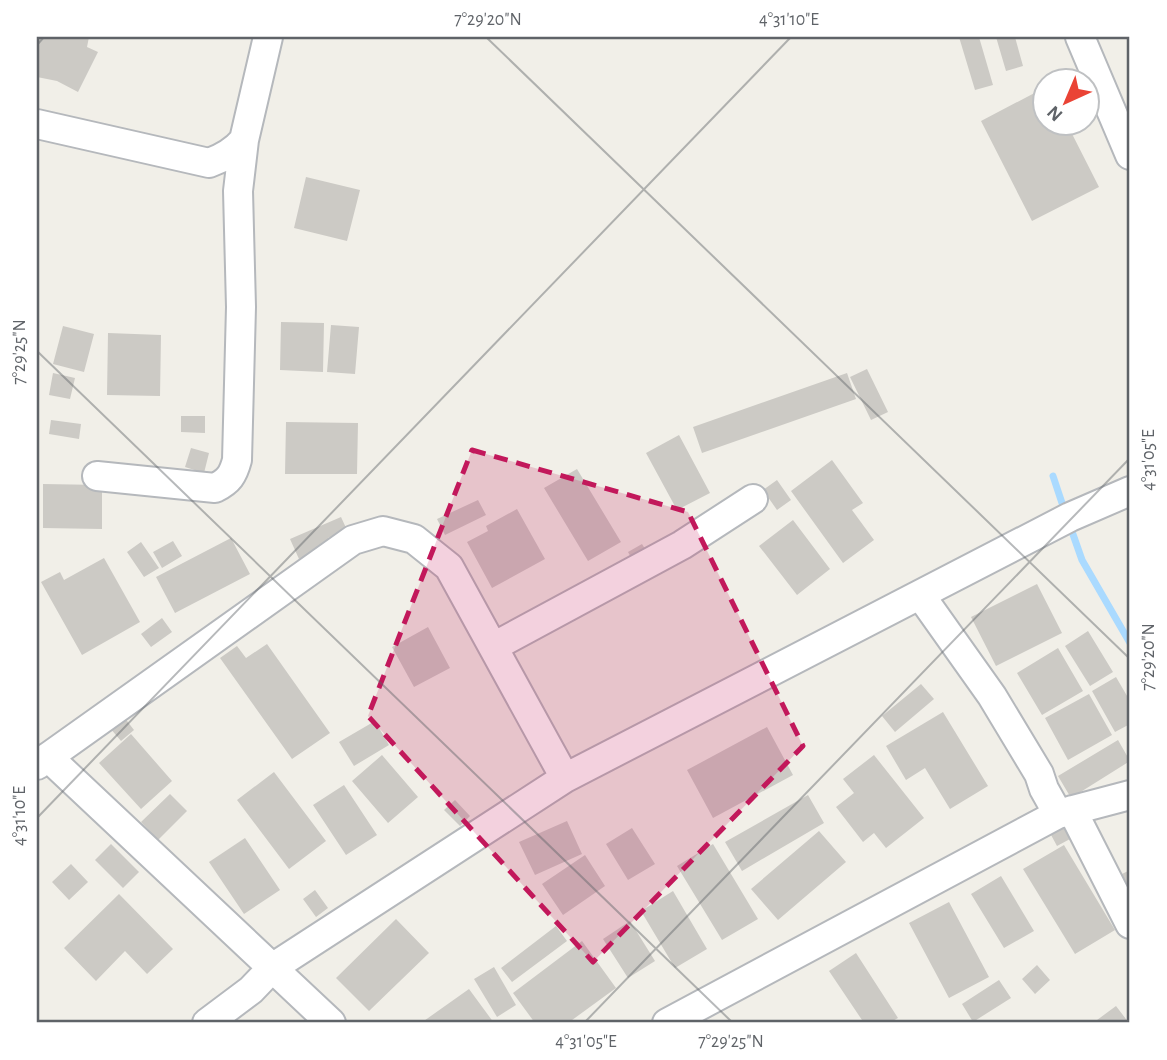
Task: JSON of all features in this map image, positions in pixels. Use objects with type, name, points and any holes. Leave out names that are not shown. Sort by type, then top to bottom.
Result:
[{"type":"street","points":[[97,476],[215,488],[228,482],[234,471],[237,460],[241,307],[238,191],[244,141],[268,37]]},
{"type":"street","points":[[1080,37],[1130,155]]},
{"type":"street","points":[[37,124],[209,163],[224,158],[244,141]]},
{"type":"street","points":[[209,163],[238,191]]},
{"type":"street","points":[[208,1023],[251,990],[272,968],[565,778],[1064,520],[1130,491]]},
{"type":"street","points":[[493,647],[682,545],[753,499]]},
{"type":"street","points":[[331,1023],[42,761],[353,540],[383,531],[414,539],[449,566],[565,778]]},
{"type":"street","points":[[921,596],[992,696],[1039,774],[1044,789],[1065,812],[1130,924]]},
{"type":"street","points":[[667,1023],[1065,812],[1130,795]]},
{"type":"highlighted area","points":[[472,450],[688,512],[803,746],[593,962],[368,716]]},
{"type":"building","points":[[37,37],[89,37],[87,47],[98,52],[78,92],[57,81],[37,77]]},
{"type":"building","points":[[959,37],[979,37],[993,85],[975,90]]},
{"type":"building","points":[[996,37],[1015,37],[1023,66],[1006,71]]},
{"type":"building","points":[[1030,95],[1030,136],[1073,136],[1099,187],[1032,221],[981,121]]},
{"type":"building","points":[[306,177],[360,190],[347,241],[294,228]]},
{"type":"building","points":[[281,322],[324,323],[323,372],[280,370]]},
{"type":"building","points":[[331,325],[359,327],[355,374],[327,372]]},
{"type":"building","points":[[63,326],[94,334],[84,372],[53,364]]},
{"type":"building","points":[[108,333],[161,335],[160,396],[107,395]]},
{"type":"building","points":[[867,369],[888,412],[871,420],[850,377]]},
{"type":"building","points":[[53,373],[75,378],[70,399],[49,395]]},
{"type":"building","points":[[847,373],[856,399],[702,453],[693,427]]},
{"type":"building","points":[[181,416],[205,416],[205,433],[181,432]]},
{"type":"building","points":[[51,420],[81,424],[79,439],[49,434]]},
{"type":"building","points":[[286,422],[358,423],[357,474],[285,474]]},
{"type":"building","points":[[679,435],[710,493],[677,510],[646,453]]},
{"type":"building","points":[[191,448],[209,453],[204,473],[185,467]]},
{"type":"building","points":[[832,460],[863,503],[852,510],[874,540],[843,563],[791,491]]},
{"type":"building","points":[[577,469],[621,542],[588,561],[544,488]]},
{"type":"building","points":[[777,480],[791,500],[777,510],[763,490]]},
{"type":"building","points":[[43,484],[102,485],[102,529],[43,528]]},
{"type":"building","points":[[478,500],[486,515],[445,535],[437,519]]},
{"type":"building","points":[[517,509],[545,559],[492,588],[467,542],[488,531],[486,526]]},
{"type":"building","points":[[341,517],[347,530],[328,538],[331,546],[299,559],[290,539]]},
{"type":"building","points":[[793,520],[830,569],[797,595],[759,546]]},
{"type":"building","points":[[231,538],[250,574],[175,613],[156,577]]},
{"type":"building","points":[[173,541],[182,556],[162,568],[153,552]]},
{"type":"building","points":[[141,542],[159,568],[144,577],[127,552]]},
{"type":"building","points":[[642,544],[650,557],[635,565],[628,552]]},
{"type":"building","points":[[104,558],[140,622],[82,655],[41,582],[60,572],[64,580]]},
{"type":"building","points":[[1037,584],[1062,633],[996,666],[971,617]]},
{"type":"building","points":[[162,618],[172,632],[151,647],[141,634]]},
{"type":"building","points":[[428,627],[450,668],[414,687],[392,647]]},
{"type":"building","points":[[1088,631],[1113,672],[1090,686],[1065,646]]},
{"type":"building","points":[[267,644],[330,733],[292,759],[220,658],[237,646],[246,658]]},
{"type":"building","points":[[1058,648],[1083,691],[1042,715],[1017,673]]},
{"type":"building","points":[[1116,677],[1130,701],[1130,724],[1115,732],[1092,691]]},
{"type":"building","points":[[921,684],[934,699],[895,732],[882,716]]},
{"type":"building","points":[[1089,694],[1112,735],[1068,760],[1045,718]]},
{"type":"building","points":[[943,712],[988,786],[950,809],[925,768],[906,780],[886,746]]},
{"type":"building","points":[[124,717],[134,730],[121,741],[110,728]]},
{"type":"building","points":[[375,721],[389,745],[354,766],[339,742]]},
{"type":"building","points":[[767,727],[793,775],[713,818],[687,770]]},
{"type":"building","points":[[131,734],[172,781],[141,809],[99,763]]},
{"type":"building","points":[[1118,740],[1130,761],[1071,798],[1058,776]]},
{"type":"building","points":[[382,755],[418,797],[388,823],[352,781]]},
{"type":"building","points":[[874,755],[924,818],[886,848],[874,833],[863,842],[836,807],[854,793],[843,779]]},
{"type":"building","points":[[274,772],[326,841],[289,869],[237,800]]},
{"type":"building","points":[[344,785],[377,835],[346,855],[313,805]]},
{"type":"building","points":[[170,794],[187,811],[158,840],[141,822]]},
{"type":"building","points":[[808,795],[824,823],[742,871],[725,842]]},
{"type":"building","points":[[455,800],[470,816],[460,826],[444,810]]},
{"type":"building","points":[[567,821],[582,854],[535,875],[519,842]]},
{"type":"building","points":[[1063,825],[1070,839],[1057,846],[1050,833]]},
{"type":"building","points":[[632,828],[655,864],[628,880],[606,844]]},
{"type":"building","points":[[819,831],[846,862],[778,920],[751,889]]},
{"type":"building","points":[[245,838],[280,890],[244,914],[209,862]]},
{"type":"building","points":[[111,844],[139,872],[123,888],[95,860]]},
{"type":"building","points":[[713,844],[758,919],[722,940],[677,866]]},
{"type":"building","points":[[1064,845],[1115,930],[1075,954],[1023,869]]},
{"type":"building","points":[[585,855],[605,886],[563,915],[542,884]]},
{"type":"building","points":[[71,864],[88,882],[69,900],[52,882]]},
{"type":"building","points":[[1130,870],[1130,889],[1122,874]]},
{"type":"building","points":[[1001,876],[1034,931],[1004,948],[971,894]]},
{"type":"building","points":[[315,890],[328,908],[316,917],[303,899]]},
{"type":"building","points":[[673,891],[707,949],[675,968],[641,911]]},
{"type":"building","points":[[119,894],[173,949],[147,974],[125,951],[96,981],[64,948]]},
{"type":"building","points":[[949,902],[989,977],[949,998],[909,923]]},
{"type":"building","points":[[396,919],[429,953],[369,1011],[336,978]]},
{"type":"building","points":[[630,921],[655,961],[628,978],[603,939]]},
{"type":"building","points":[[556,926],[567,941],[512,982],[501,968]]},
{"type":"building","points":[[582,941],[616,988],[568,1023],[535,1023],[513,993]]},
{"type":"building","points":[[856,953],[898,1018],[889,1023],[864,1023],[829,971]]},
{"type":"building","points":[[1037,965],[1050,980],[1035,994],[1022,979]]},
{"type":"building","points":[[494,967],[516,1005],[497,1017],[474,979]]},
{"type":"building","points":[[999,980],[1011,998],[973,1022],[962,1004]]},
{"type":"building","points":[[469,989],[494,1023],[421,1023]]},
{"type":"building","points":[[1116,1006],[1129,1023],[1093,1023]]},
{"type":"waterway","points":[[1053,476],[1065,512]]},
{"type":"waterway","points":[[1069,523],[1082,560],[1130,643]]}]
